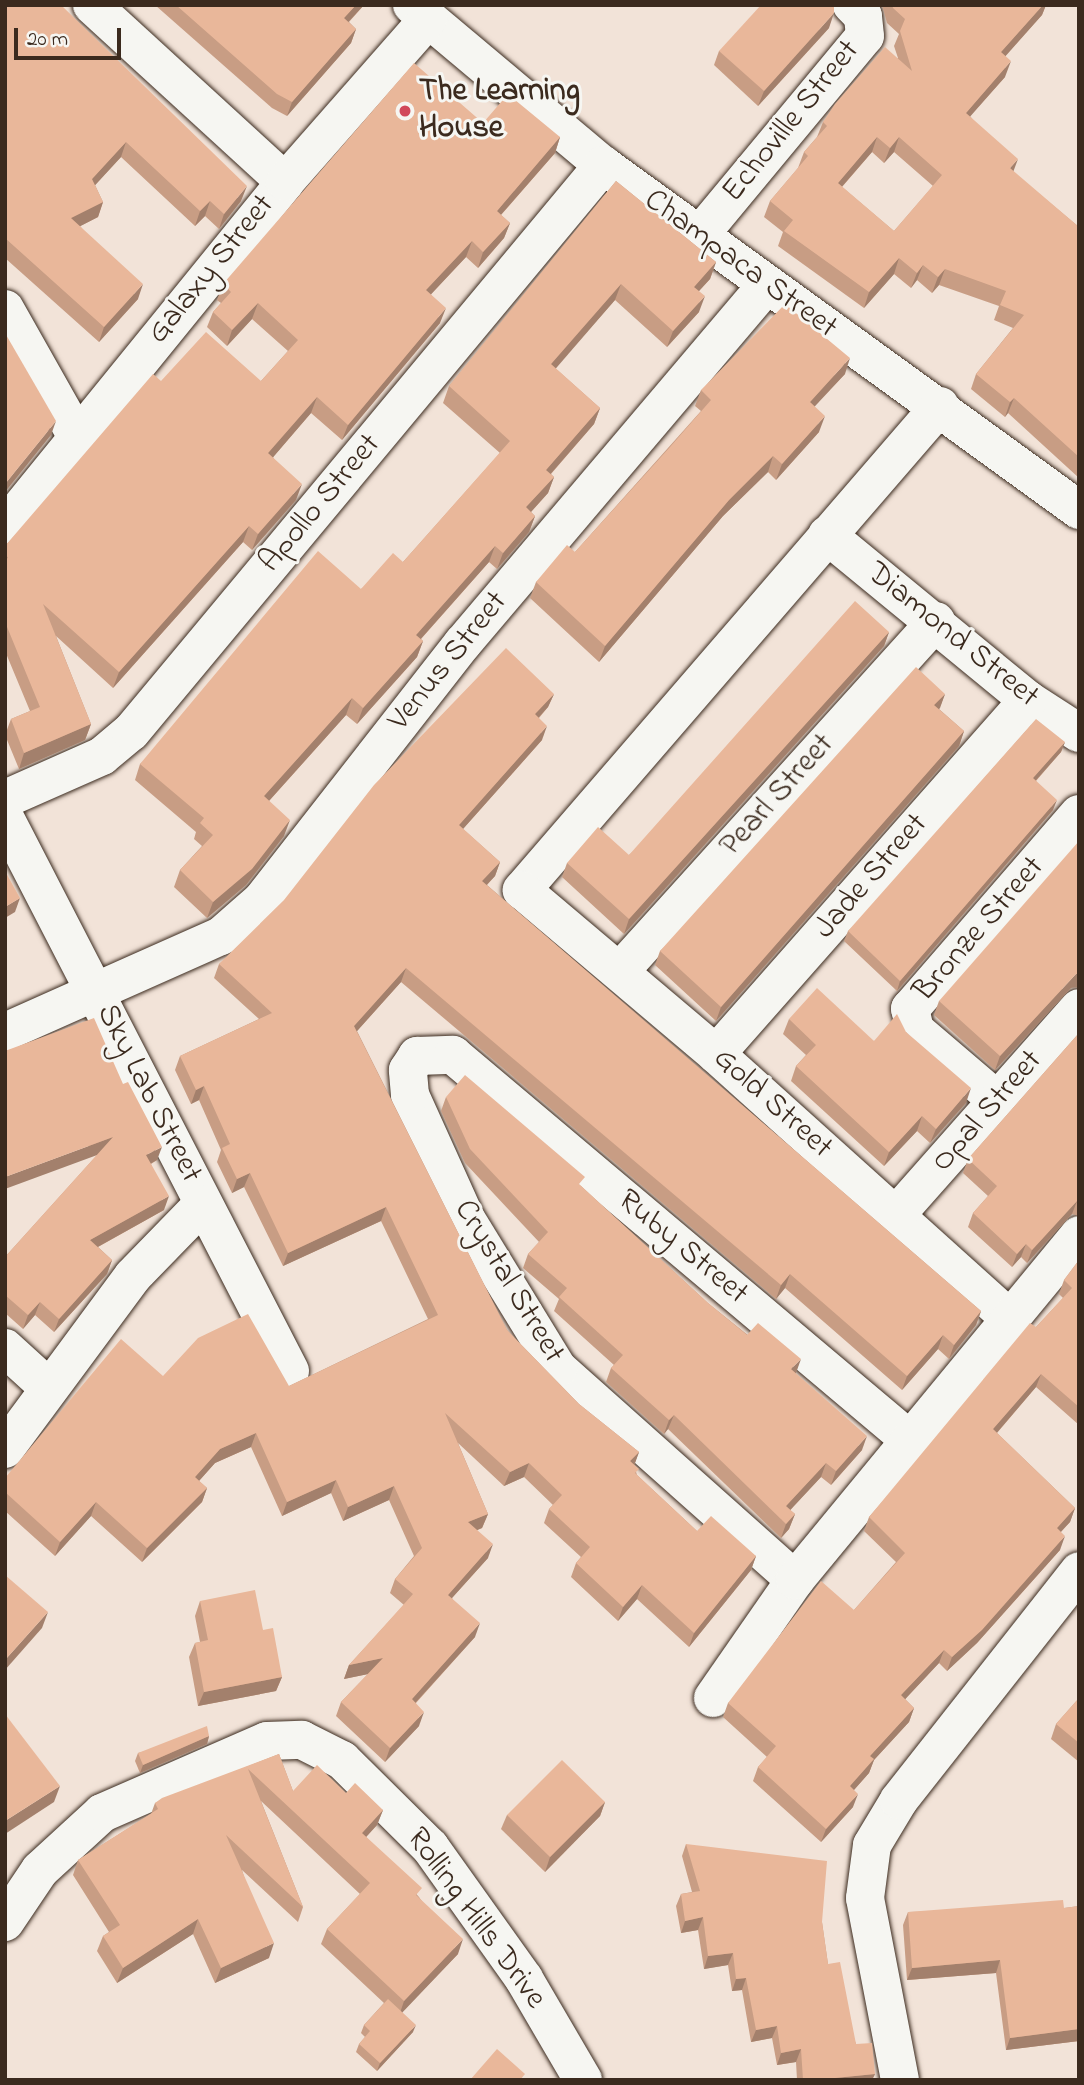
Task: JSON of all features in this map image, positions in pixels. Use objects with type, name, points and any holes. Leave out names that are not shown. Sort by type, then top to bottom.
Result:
[{"type":"street","points":[[92,5],[285,181]]},
{"type":"street","name":"Echoville Street","points":[[698,237],[865,36],[863,16],[852,5]]},
{"type":"street","name":"Galaxy Street","points":[[5,527],[76,435],[420,12]]},
{"type":"street","name":"Champaca Street","points":[[420,12],[603,165],[698,237],[940,406],[1079,510]]},
{"type":"street","name":"Apollo Street","points":[[5,799],[102,756],[131,732],[603,165]]},
{"type":"street","name":"Venus Street","points":[[5,1032],[96,989],[221,936],[262,900],[463,643],[767,285]]},
{"type":"street","points":[[5,309],[76,435]]},
{"type":"street","points":[[827,535],[940,406]]},
{"type":"street","name":"Diamond Street","points":[[827,535],[936,621],[1028,700],[1079,733]]},
{"type":"street","name":"Gold Street","points":[[827,535],[528,878],[522,890],[528,899],[621,970],[1009,1318]]},
{"type":"street","name":"Pearl Street","points":[[621,970],[936,621]]},
{"type":"street","name":"Jade Street","points":[[716,1054],[1028,700]]},
{"type":"street","name":"Bronze Street","points":[[998,1101],[915,1030],[911,1009],[1079,814]]},
{"type":"street","name":"Sky Lab Street","points":[[5,818],[96,989],[290,1371]]},
{"type":"street","name":"Opal Street","points":[[896,1215],[1079,1008]]},
{"type":"street","name":"Ruby Street","points":[[453,1055],[911,1441]]},
{"type":"street","name":"Crystal Street","points":[[453,1055],[417,1056],[408,1070],[410,1095],[466,1219],[558,1369],[795,1580]]},
{"type":"street","points":[[5,1449],[133,1276],[203,1203]]},
{"type":"street","points":[[713,1698],[795,1580],[1079,1236]]},
{"type":"street","points":[[5,1349],[49,1388]]},
{"type":"street","points":[[900,2080],[865,1898],[872,1845],[899,1800],[1079,1572]]},
{"type":"street","name":"Rolling Hills Drive","points":[[5,1922],[40,1870],[102,1813],[267,1741],[302,1740],[342,1760],[430,1847],[524,1979],[583,2080]]},
{"type":"building","points":[[5,5],[61,5],[247,186],[224,214],[210,201],[200,211],[126,142],[92,179],[103,202],[71,218],[143,284],[104,327],[5,238]]},
{"type":"building","points":[[176,5],[356,5],[344,18],[356,29],[292,102],[277,94]]},
{"type":"building","points":[[761,5],[834,5],[834,13],[764,91],[719,51]]},
{"type":"building","points":[[892,5],[1043,5],[1001,52],[1011,61],[966,113],[1018,159],[1010,168],[1079,227],[1079,457],[1014,398],[1010,402],[976,374],[1024,315],[1000,305],[1006,291],[945,269],[938,277],[923,265],[917,273],[899,258],[869,292],[784,231],[793,220],[770,201],[808,156],[804,152],[827,126],[823,122],[835,104],[885,47],[912,71],[900,31],[905,19]],"holes":[[[877,137],[890,148],[899,137],[942,175],[894,231],[838,183]]]},
{"type":"building","points":[[414,63],[483,123],[508,94],[560,137],[497,211],[510,223],[483,252],[472,241],[426,290],[446,308],[348,425],[317,397],[268,453],[302,484],[258,534],[249,526],[119,672],[43,604],[91,724],[24,753],[11,719],[40,707],[5,622],[5,559],[8,558],[5,546],[153,374],[161,381],[206,332],[261,381],[298,340],[258,303],[232,330],[213,312],[231,292],[223,284]]},
{"type":"building","points":[[616,181],[716,262],[694,287],[705,296],[673,331],[621,284],[551,364],[600,408],[546,470],[554,477],[526,507],[535,516],[503,553],[495,546],[416,635],[423,641],[363,708],[352,698],[264,796],[290,820],[252,869],[213,902],[180,870],[213,835],[200,823],[204,818],[140,764],[318,551],[361,589],[393,553],[403,562],[510,441],[449,386]]},
{"type":"building","points":[[785,304],[850,358],[810,402],[825,416],[782,464],[773,456],[729,500],[605,646],[536,582],[567,545],[575,552],[670,447],[711,400],[701,390]]},
{"type":"building","points":[[5,333],[56,421],[5,484]]},
{"type":"building","points":[[855,601],[889,632],[629,919],[567,863],[598,827],[629,855]]},
{"type":"building","points":[[506,648],[554,694],[535,714],[547,726],[459,825],[500,862],[482,881],[981,1311],[954,1345],[943,1335],[907,1376],[790,1274],[781,1285],[406,968],[354,1026],[507,1330],[579,1404],[639,1452],[630,1461],[639,1469],[635,1473],[697,1531],[711,1516],[756,1556],[694,1633],[642,1585],[623,1607],[576,1563],[590,1547],[549,1509],[562,1495],[529,1463],[510,1472],[445,1413],[488,1514],[468,1522],[493,1544],[448,1595],[480,1623],[412,1699],[424,1712],[390,1748],[341,1702],[383,1658],[349,1665],[413,1594],[395,1579],[422,1548],[394,1486],[348,1507],[336,1480],[287,1502],[256,1433],[220,1449],[195,1477],[207,1488],[147,1548],[96,1502],[60,1542],[5,1492],[5,1478],[121,1339],[163,1376],[198,1338],[248,1314],[289,1386],[438,1315],[386,1207],[288,1253],[250,1173],[237,1179],[222,1148],[230,1144],[204,1086],[196,1090],[180,1056],[272,1013],[219,964],[284,900],[374,785]]},
{"type":"building","points":[[916,667],[945,694],[934,705],[964,731],[721,1007],[660,951]]},
{"type":"building","points":[[1036,719],[1065,742],[1033,778],[1057,800],[900,981],[848,931]]},
{"type":"building","points":[[1079,841],[1079,974],[1076,974],[1000,1056],[939,1001]]},
{"type":"building","points":[[5,871],[20,898],[5,907]]},
{"type":"building","points":[[817,988],[874,1041],[897,1014],[906,1032],[971,1088],[936,1129],[922,1116],[889,1152],[796,1066],[816,1045],[789,1019]]},
{"type":"building","points":[[94,1018],[123,1084],[128,1082],[162,1147],[146,1155],[169,1196],[90,1240],[112,1260],[59,1319],[40,1302],[28,1315],[5,1295],[5,1257],[113,1137],[5,1177],[5,1051]]},
{"type":"building","points":[[1079,1033],[1079,1201],[1032,1250],[1026,1244],[1017,1254],[973,1213],[997,1186],[968,1159]]},
{"type":"building","points":[[465,1075],[585,1177],[579,1184],[708,1303],[747,1335],[758,1323],[801,1359],[791,1369],[867,1436],[836,1471],[826,1463],[786,1506],[795,1514],[786,1524],[674,1415],[669,1420],[611,1368],[623,1355],[559,1297],[567,1288],[528,1254],[548,1232],[470,1149],[446,1097]]},
{"type":"building","points":[[1079,1260],[1079,1407],[1041,1374],[993,1429],[1075,1508],[1057,1528],[1065,1536],[982,1630],[952,1657],[944,1650],[901,1695],[914,1708],[870,1756],[874,1759],[850,1786],[858,1794],[826,1829],[758,1767],[776,1746],[728,1703],[821,1581],[854,1610],[905,1553],[869,1517],[1030,1323],[1036,1327],[1072,1288],[1064,1280]]},
{"type":"building","points":[[5,1575],[48,1612],[5,1660]]},
{"type":"building","points":[[255,1590],[263,1630],[273,1628],[282,1677],[204,1692],[195,1643],[208,1640],[200,1601]]},
{"type":"building","points":[[1079,1698],[1079,1743],[1056,1724]]},
{"type":"building","points":[[5,1714],[60,1786],[5,1821]]},
{"type":"building","points":[[207,1726],[209,1736],[143,1765],[138,1753]]},
{"type":"building","points":[[279,1754],[293,1791],[317,1765],[346,1793],[355,1783],[383,1810],[362,1833],[422,1888],[416,1895],[463,1939],[404,2001],[327,1929],[370,1883],[248,1769],[303,1907],[226,1835],[274,1943],[221,1968],[198,1919],[123,1968],[103,1936],[120,1925],[78,1860],[158,1809],[155,1803],[162,1798]]},
{"type":"building","points":[[562,1760],[605,1802],[550,1857],[507,1815]]},
{"type":"building","points":[[686,1844],[827,1861],[822,1922],[828,1964],[840,1962],[856,2044],[872,2043],[875,2074],[803,2080],[801,2049],[781,2053],[777,2026],[756,2030],[746,1978],[736,1979],[733,1953],[708,1956],[703,1917],[685,1921],[681,1894],[700,1891]]},
{"type":"building","points":[[1063,1900],[1064,1908],[1079,1906],[1079,2029],[1010,2038],[1000,1960],[912,1968],[908,1912]]},
{"type":"building","points":[[388,1999],[416,2025],[380,2063],[359,2044],[370,2031],[364,2025]]},
{"type":"building","points":[[497,2049],[525,2074],[520,2080],[470,2080]]},
{"type":"place","name":"The Learning House","points":[[405,111]]}]
